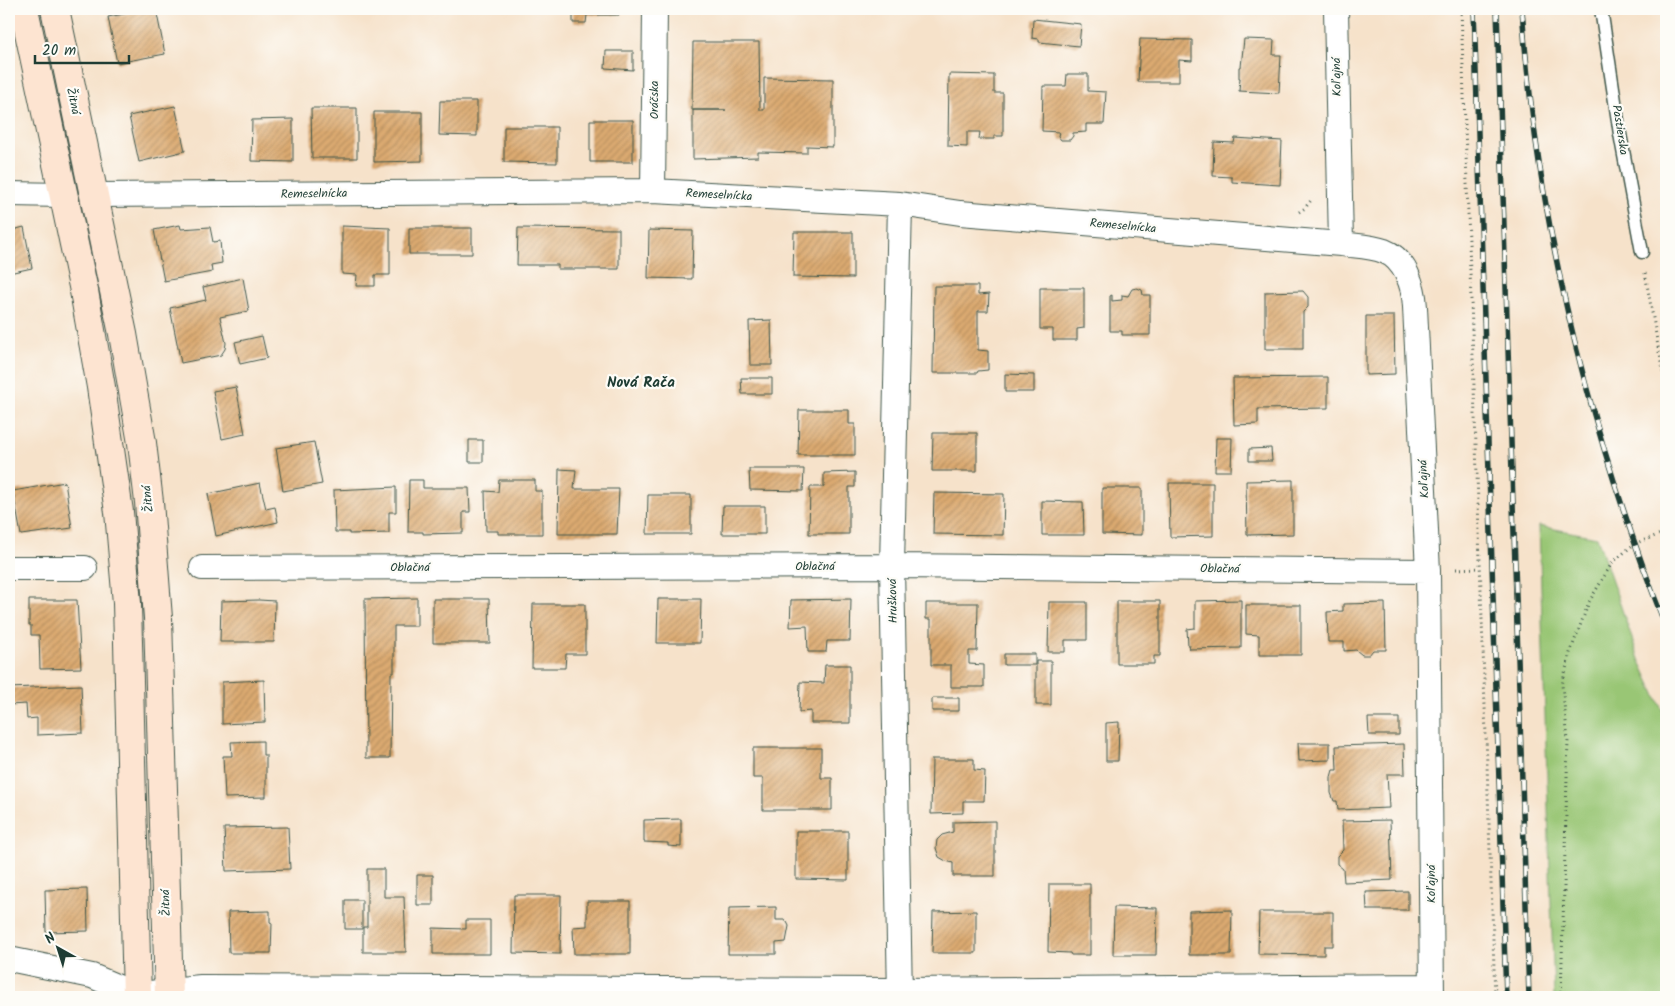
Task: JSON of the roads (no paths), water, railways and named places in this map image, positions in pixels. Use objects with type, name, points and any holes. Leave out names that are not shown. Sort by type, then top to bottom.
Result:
[{"type":"main road","points":[[24,9],[84,291],[120,512],[128,637],[137,996]]},
{"type":"main road","name":"Žitná","points":[[55,9],[95,196],[132,384],[142,443],[150,511],[158,618],[169,993]]},
{"type":"main road","points":[[64,195],[95,196]]},
{"type":"street","name":"Oráčska","points":[[653,191],[654,9]]},
{"type":"street","name":"Koľajná","points":[[1336,9],[1341,244],[1381,250],[1392,256],[1403,269],[1413,290],[1416,307],[1428,571],[1432,992]]},
{"type":"street","name":"Remeselnícka","points":[[95,196],[653,191],[900,204],[969,214],[1341,244]]},
{"type":"street","points":[[9,194],[64,195]]},
{"type":"street","name":"Hrušková","points":[[900,204],[892,566],[900,994]]},
{"type":"street","name":"Oblačná","points":[[202,568],[892,566],[1428,571]]},
{"type":"street","points":[[9,568],[85,568]]},
{"type":"street","points":[[9,959],[92,976],[137,996],[221,987],[900,994],[1432,992]]},
{"type":"lane","name":"Pastierska","points":[[1601,9],[1620,134],[1642,252]]},
{"type":"railway","points":[[1474,9],[1506,997]]},
{"type":"railway","points":[[1497,9],[1529,997]]},
{"type":"railway","points":[[1522,9],[1529,88],[1540,167],[1570,323],[1613,477],[1666,627]]},
{"type":"district","name":"Nová Rača","points":[[641,383]]}]
